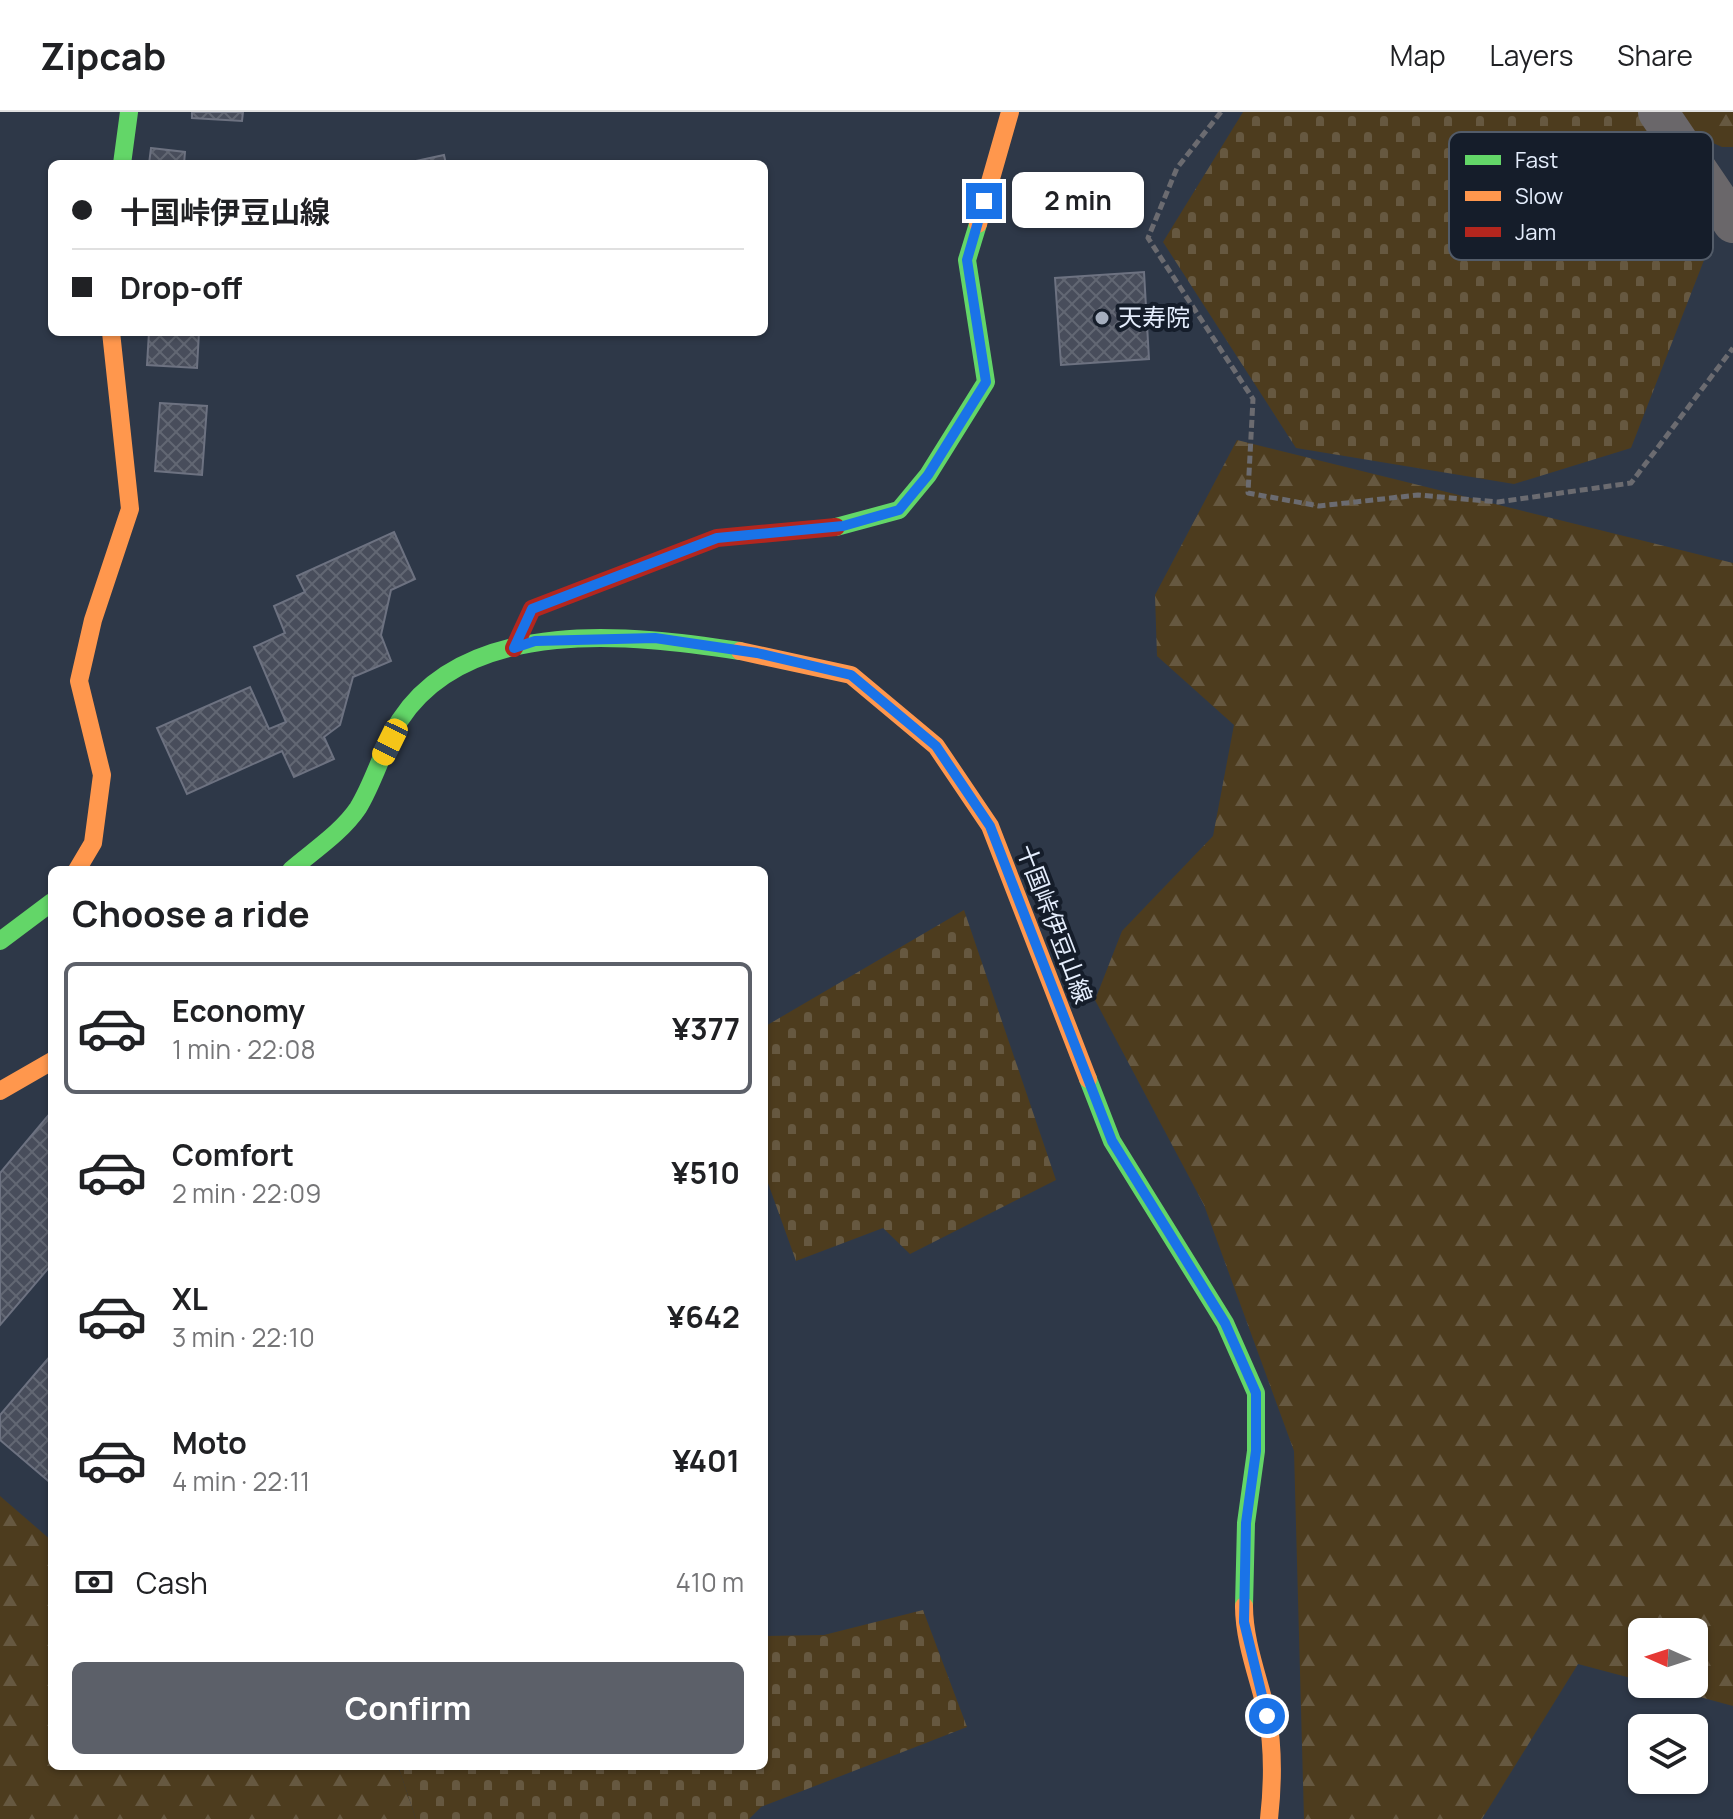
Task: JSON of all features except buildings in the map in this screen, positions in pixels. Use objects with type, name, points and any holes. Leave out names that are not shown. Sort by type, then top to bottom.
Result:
[{"type":"main road","points":[[123,160],[129,112]]},
{"type":"main road","points":[[514,648],[532,609],[717,538],[843,526],[899,510],[928,475],[986,382],[967,260],[1010,112]]},
{"type":"main road","points":[[79,866],[93,843],[102,775],[79,681],[93,620],[130,509],[111,336]]},
{"type":"main road","name":"十国峠伊豆山線","points":[[296,866],[357,809],[400,720],[433,680],[535,641],[655,638],[757,653],[851,675],[936,746],[990,826],[1112,1141],[1225,1323],[1256,1393],[1256,1451],[1246,1523],[1244,1622],[1267,1716],[1274,1769],[1269,1819]]},
{"type":"main road","points":[[0,941],[48,905]]},
{"type":"main road","points":[[0,1091],[48,1063]]},
{"type":"street","points":[[1658,112],[1672,132]]},
{"type":"street","points":[[1713,193],[1733,223]]},
{"type":"path","points":[[1221,112],[1177,168],[1148,238],[1253,399],[1248,493],[1319,506],[1418,495],[1498,502],[1631,483],[1733,348]]},
{"type":"green space","points":[[1243,112],[1640,112],[1649,132],[1449,132],[1449,260],[1704,260],[1631,448],[1514,484],[1296,448],[1163,242]]},
{"type":"green space","points":[[1644,112],[1733,112],[1733,147],[1713,143],[1713,132],[1689,132]]},
{"type":"green space","points":[[1237,440],[1733,563],[1733,1706],[1704,1698],[1708,1698],[1708,1618],[1628,1618],[1628,1677],[1578,1664],[1482,1819],[1304,1819],[1294,1451],[1204,1205],[1095,1000],[1122,931],[1213,836],[1234,725],[1157,656],[1155,595]]},
{"type":"green space","points":[[964,910],[1056,1180],[910,1254],[883,1228],[796,1261],[768,1183],[768,1025]]},
{"type":"green space","points":[[0,1496],[48,1538],[48,1770],[399,1770],[416,1819],[0,1819]]},
{"type":"green space","points":[[923,1610],[967,1727],[761,1807],[749,1819],[416,1819],[399,1770],[768,1770],[768,1636],[824,1635]]},
{"type":"traffic: fast","points":[[123,160],[129,112]]},
{"type":"traffic: fast","points":[[836,527],[899,510],[928,475],[986,382],[967,260],[978,224]]},
{"type":"traffic: fast","points":[[296,866],[336,833],[358,808],[400,720],[430,686],[467,663],[510,648],[556,640],[652,640],[740,651]]},
{"type":"traffic: fast","points":[[0,941],[48,905]]},
{"type":"traffic: fast","points":[[1088,1079],[1112,1141],[1225,1323],[1256,1393],[1256,1451],[1246,1523],[1244,1606]]},
{"type":"traffic: slow","points":[[978,224],[1010,112]]},
{"type":"traffic: slow","points":[[79,866],[93,843],[102,775],[79,681],[93,620],[130,509],[111,336]]},
{"type":"traffic: slow","points":[[740,651],[851,675],[936,746],[990,826],[1088,1079]]},
{"type":"traffic: slow","points":[[0,1091],[48,1063]]},
{"type":"traffic: slow","points":[[1244,1606],[1249,1647],[1271,1741],[1269,1819]]},
{"type":"traffic: jam","points":[[514,648],[532,609],[717,538],[836,527]]},
{"type":"place","name":"天寿院","points":[[1102,318]]},
{"type":"route","points":[[984,201],[967,260],[986,382],[928,475],[899,510],[843,526],[717,538],[532,609],[514,648],[535,641],[655,638],[757,653],[851,675],[936,746],[990,826],[1112,1141],[1225,1323],[1256,1393],[1256,1451],[1246,1523],[1244,1622],[1267,1716]]}]
